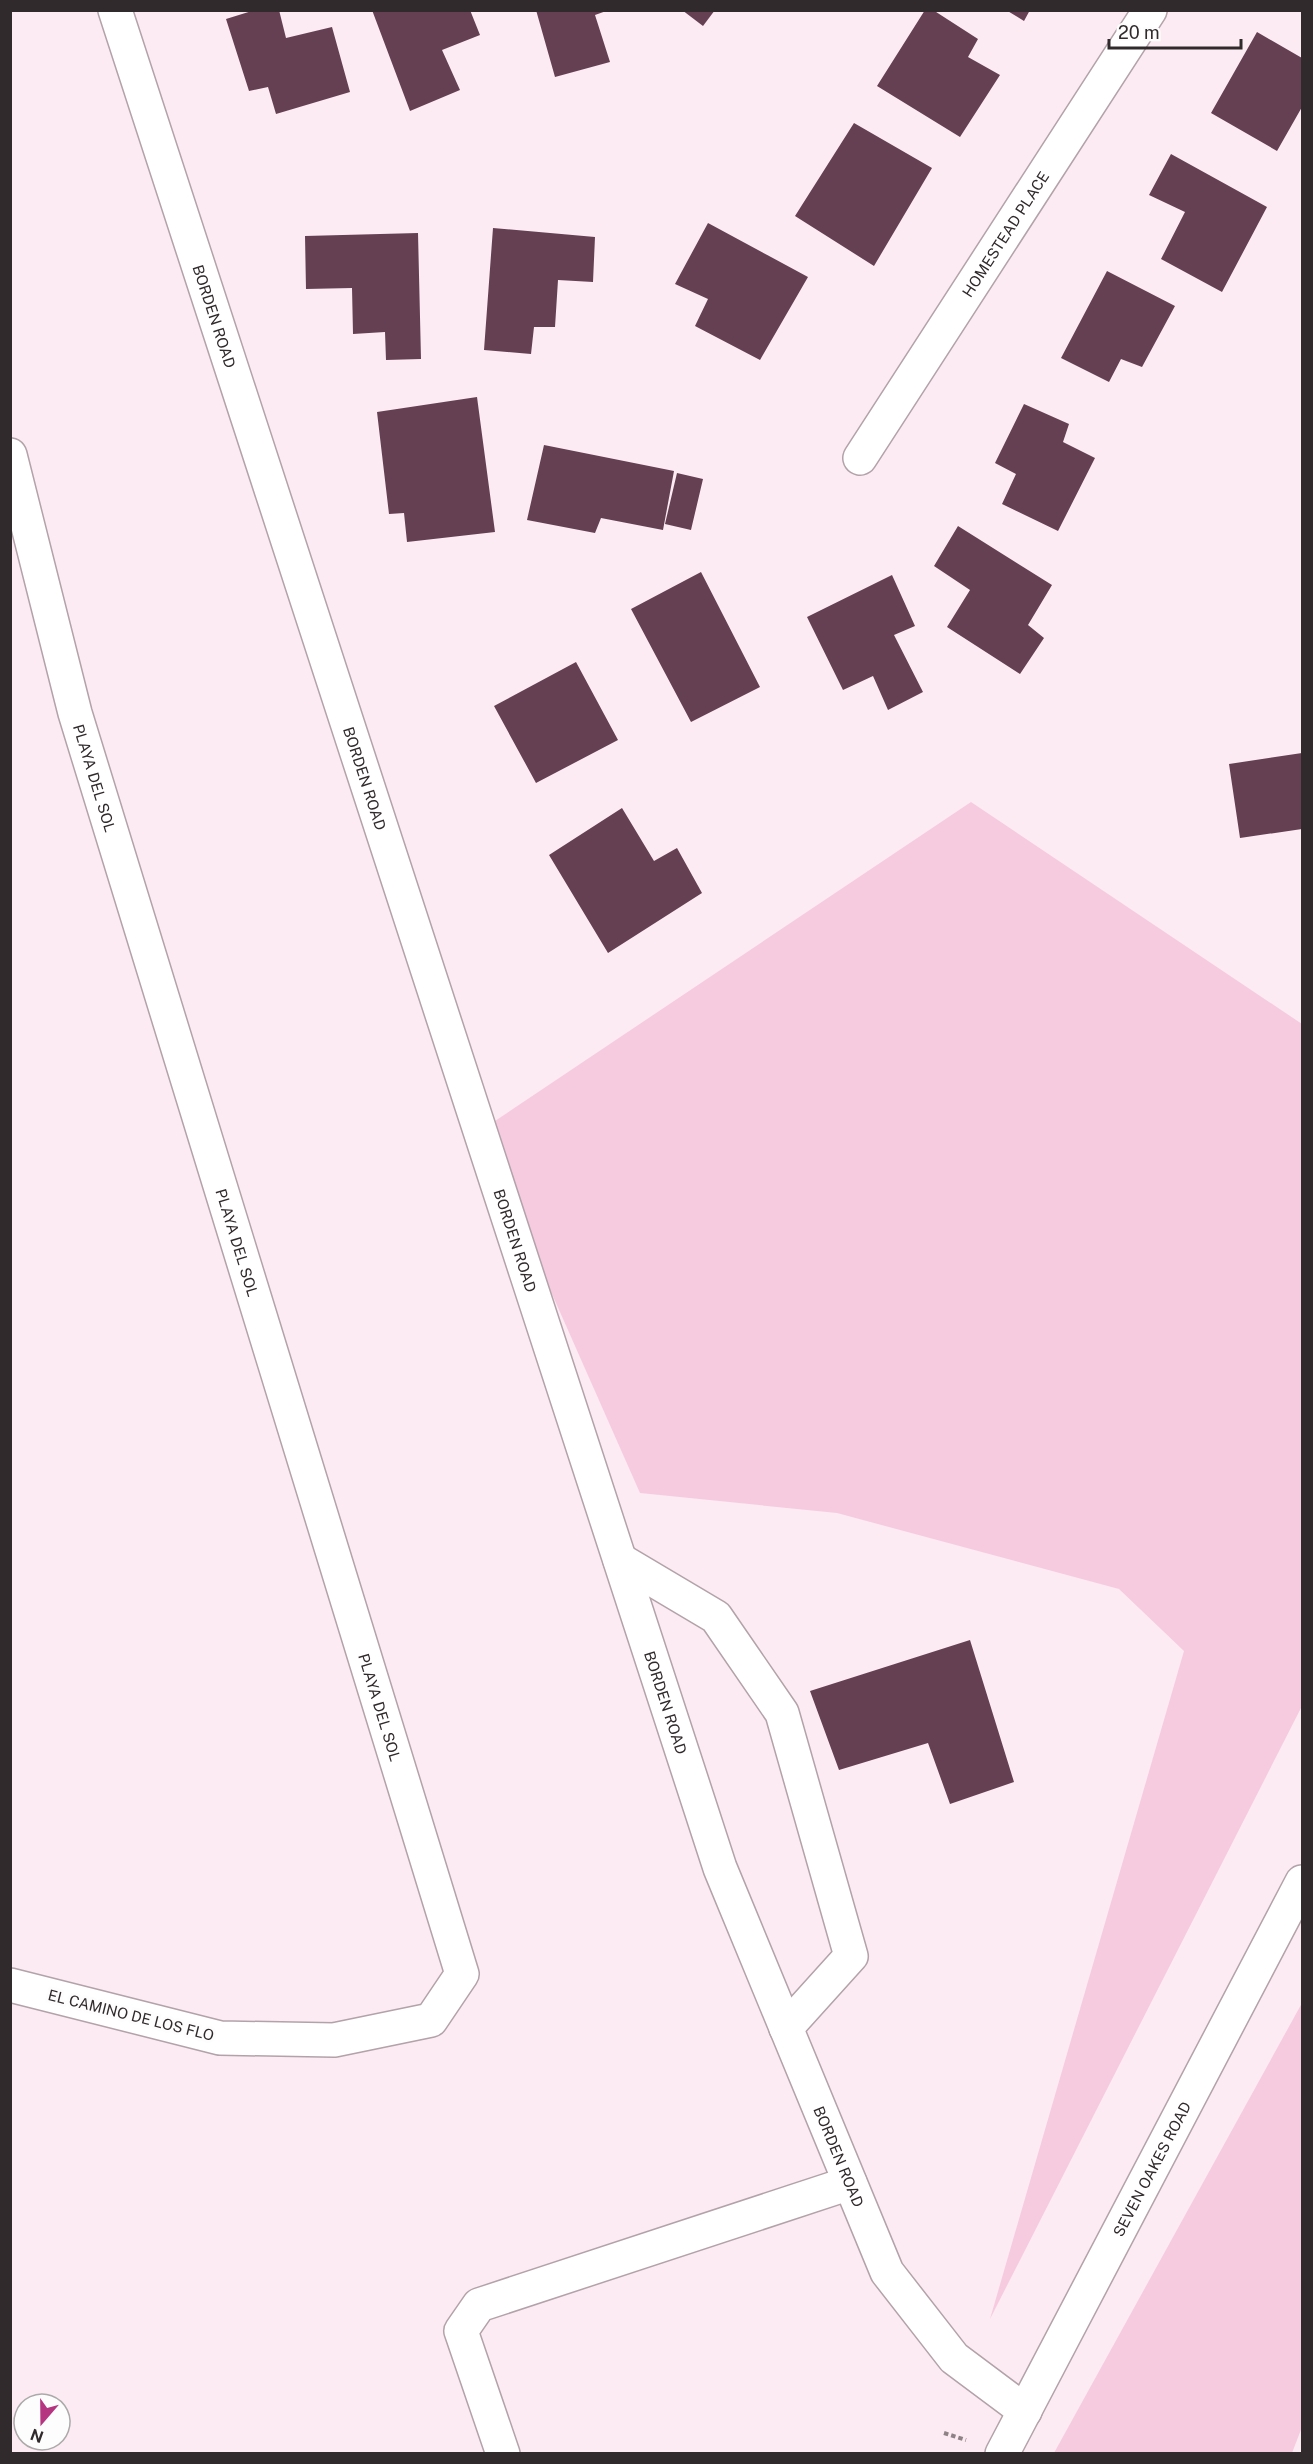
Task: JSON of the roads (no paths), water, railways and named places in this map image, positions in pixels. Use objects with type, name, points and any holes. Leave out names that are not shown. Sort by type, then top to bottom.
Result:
[{"type":"street","name":"BORDEN ROAD","points":[[115,10],[720,1868],[887,2272],[954,2358],[1025,2410]]},
{"type":"street","name":"HOMESTEAD PLACE","points":[[860,458],[1150,10]]},
{"type":"street","name":"PLAYA DEL SOL","points":[[10,455],[75,713],[462,1974],[431,2020]]},
{"type":"street","points":[[620,1560],[716,1617],[782,1713],[851,1956],[786,2028]]},
{"type":"street","name":"SEVEN OAKES ROAD","points":[[1002,2454],[1302,1882]]},
{"type":"street","name":"EL CAMINO DE LOS FLO","points":[[10,1985],[220,2038],[334,2040],[431,2020]]},
{"type":"street","points":[[503,2454],[461,2331],[479,2305],[850,2183]]}]
